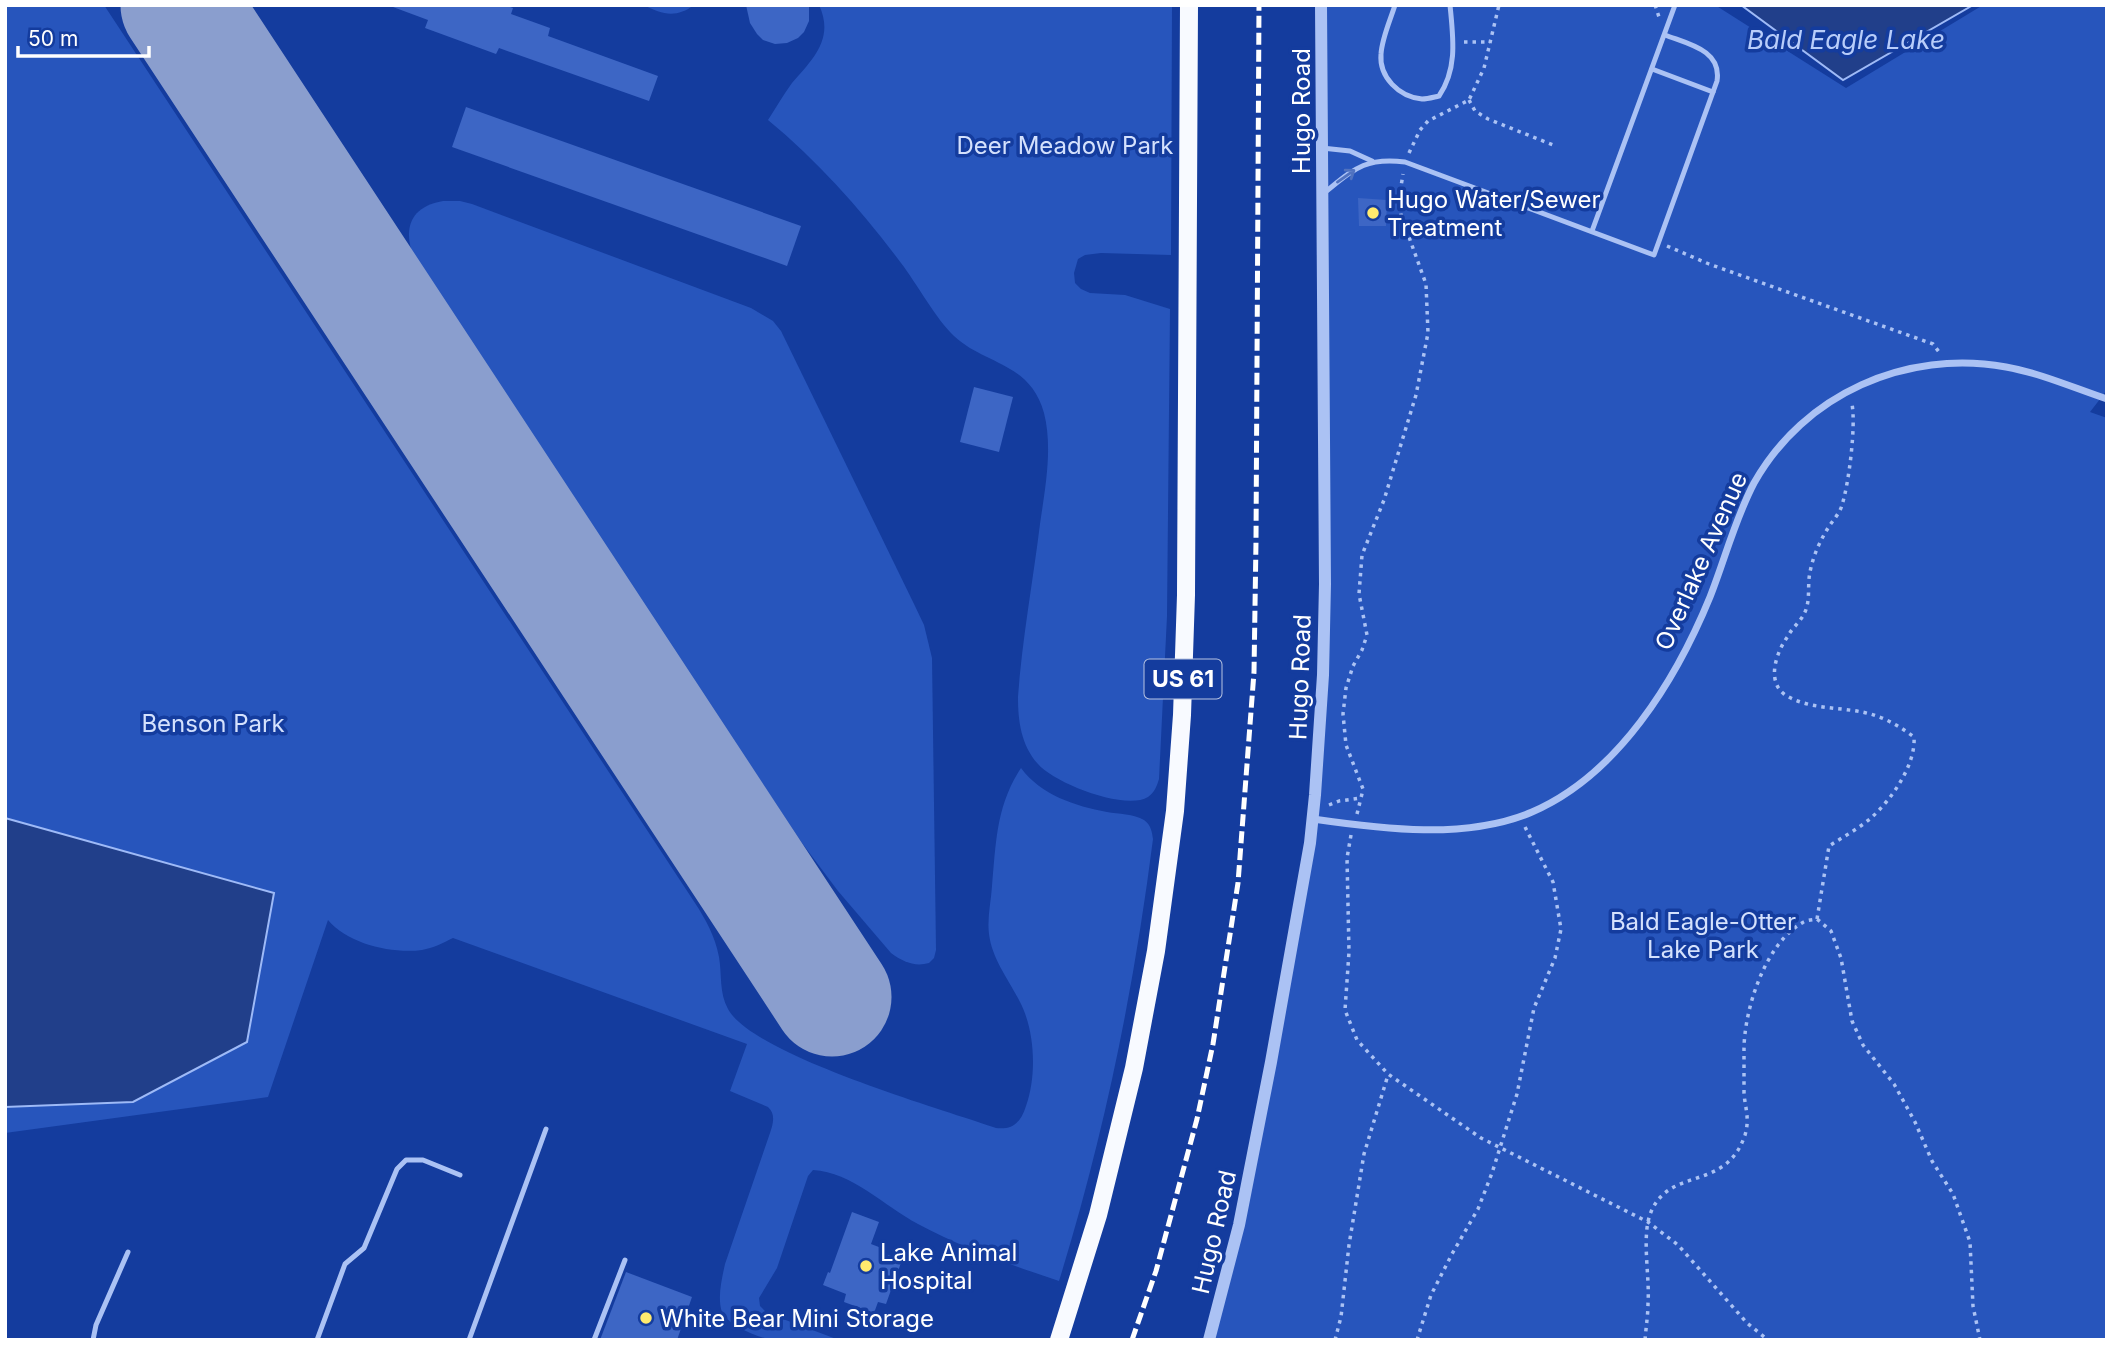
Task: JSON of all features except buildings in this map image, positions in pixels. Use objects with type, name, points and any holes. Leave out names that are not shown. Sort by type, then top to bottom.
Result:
[{"type":"main road","name":"US 61","points":[[1059,1340],[1105,1190],[1134,1068],[1159,932],[1176,799],[1186,595],[1189,5]]},
{"type":"street","name":"Hugo Road","points":[[1209,1340],[1239,1225],[1299,908],[1312,819],[1323,674],[1325,584],[1321,5]]},
{"type":"street","name":"Overlake Avenue","points":[[1312,819],[1439,830],[1474,828],[1520,816],[1562,796],[1588,777],[1614,754],[1635,729],[1678,661],[1709,599],[1745,504],[1772,456],[1797,428],[1822,407],[1850,390],[1906,368],[1971,362],[2007,367],[2107,399]]},
{"type":"lane","points":[[1395,5],[1381,54],[1384,75],[1400,91],[1424,99],[1439,96],[1447,83],[1453,63],[1450,5]]},
{"type":"lane","points":[[1592,231],[1675,5]]},
{"type":"lane","points":[[1323,194],[1348,174],[1372,161],[1405,162],[1654,255],[1713,92],[1718,70],[1707,52],[1665,34]]},
{"type":"lane","points":[[1652,69],[1713,92]]},
{"type":"lane","points":[[1322,148],[1350,151],[1372,161]]},
{"type":"lane","points":[[469,1340],[546,1129]]},
{"type":"lane","points":[[317,1340],[345,1264],[364,1248],[397,1169],[406,1160],[423,1160],[460,1175]]},
{"type":"lane","points":[[93,1340],[96,1325],[128,1252]]},
{"type":"lane","points":[[594,1340],[625,1260]]},
{"type":"path","points":[[1499,5],[1484,68],[1469,100],[1427,121],[1420,130],[1405,162],[1399,199],[1401,215],[1426,284],[1428,333],[1416,395],[1384,500],[1362,555],[1359,594],[1367,635],[1346,688],[1343,714],[1346,745],[1363,789],[1347,858],[1349,953],[1345,1010],[1357,1040],[1388,1074],[1501,1149],[1648,1222],[1678,1245],[1747,1323],[1768,1340]]},
{"type":"path","points":[[1454,42],[1490,42]]},
{"type":"path","points":[[1469,100],[1475,111],[1488,119],[1553,145]]},
{"type":"path","points":[[1659,243],[1709,264],[1933,344],[1947,363]]},
{"type":"path","points":[[1817,919],[1829,846],[1872,818],[1901,781],[1915,749],[1914,737],[1892,721],[1864,712],[1807,704],[1786,695],[1777,687],[1774,675],[1776,658],[1786,637],[1804,615],[1809,573],[1820,542],[1841,508],[1846,488],[1854,416],[1850,390]]},
{"type":"path","points":[[1312,819],[1327,805],[1361,798]]},
{"type":"path","points":[[1417,1340],[1431,1295],[1478,1209],[1501,1149],[1517,1094],[1534,1008],[1555,958],[1561,929],[1553,882],[1520,816]]},
{"type":"path","points":[[1645,1340],[1650,1213],[1659,1198],[1673,1186],[1717,1171],[1738,1149],[1745,1133],[1748,1114],[1744,1096],[1744,1046],[1748,1016],[1757,986],[1777,947],[1803,922],[1817,919]]},
{"type":"path","points":[[1817,919],[1831,931],[1841,958],[1852,1021],[1863,1045],[1894,1084],[1953,1194],[1970,1242],[1973,1306],[1980,1340]]},
{"type":"path","points":[[1335,1340],[1341,1317],[1349,1245],[1364,1154],[1388,1074]]},
{"type":"green space","name":"Benson Park","points":[[5,5],[104,5],[699,909],[710,928],[717,949],[725,1003],[744,1027],[809,1062],[851,1079],[996,1128],[1016,1124],[1030,1094],[1033,1053],[1025,1014],[994,952],[988,922],[999,825],[1006,796],[1021,768],[1038,785],[1071,803],[1136,816],[1148,824],[1153,839],[1127,1007],[1104,1117],[1059,1281],[952,1241],[905,1217],[854,1183],[827,1172],[813,1170],[808,1176],[777,1268],[759,1298],[760,1306],[767,1313],[839,1340],[774,1340],[745,1330],[730,1322],[722,1312],[720,1288],[725,1264],[773,1119],[768,1107],[730,1091],[747,1044],[453,938],[422,950],[384,949],[347,935],[328,920],[268,1097],[5,1133]]},
{"type":"green space","points":[[644,5],[694,5],[682,12],[669,14]]},
{"type":"green space","name":"Deer Meadow Park","points":[[819,5],[1172,5],[1171,255],[1085,255],[1078,259],[1074,273],[1075,283],[1090,293],[1125,295],[1170,309],[1167,616],[1159,779],[1148,797],[1137,800],[1107,798],[1074,786],[1038,764],[1024,741],[1018,697],[1047,468],[1048,440],[1044,413],[1037,396],[1018,374],[966,346],[947,329],[901,263],[855,206],[805,153],[768,120],[814,57],[823,39],[823,17]]},
{"type":"green space","name":"Bald Eagle-Otter Lake Park","points":[[1321,5],[1715,5],[1846,88],[1983,5],[2107,5],[2107,390],[2090,412],[2107,418],[2107,1340],[1209,1340],[1299,908],[1323,675]]},
{"type":"green space","points":[[443,201],[472,204],[751,308],[773,321],[781,331],[924,625],[932,658],[936,950],[929,963],[909,963],[891,953],[838,891],[802,843],[420,270],[414,259],[409,237],[413,218],[430,205]]},
{"type":"water","name":"Bald Eagle Lake","points":[[1741,5],[1973,5],[1843,80]]},
{"type":"water","points":[[5,818],[274,893],[247,1042],[133,1102],[5,1107]]},
{"type":"runway","points":[[180,5],[832,997]]},
{"type":"railway","points":[[1132,1340],[1156,1271],[1197,1119],[1213,1044],[1238,883],[1254,672],[1259,5]]},
{"type":"place","name":"Hugo Water/Sewer Treatment","points":[[1373,213]]},
{"type":"place","name":"Lake Animal Hospital","points":[[866,1266]]},
{"type":"place","name":"White Bear Mini Storage","points":[[646,1318]]}]
